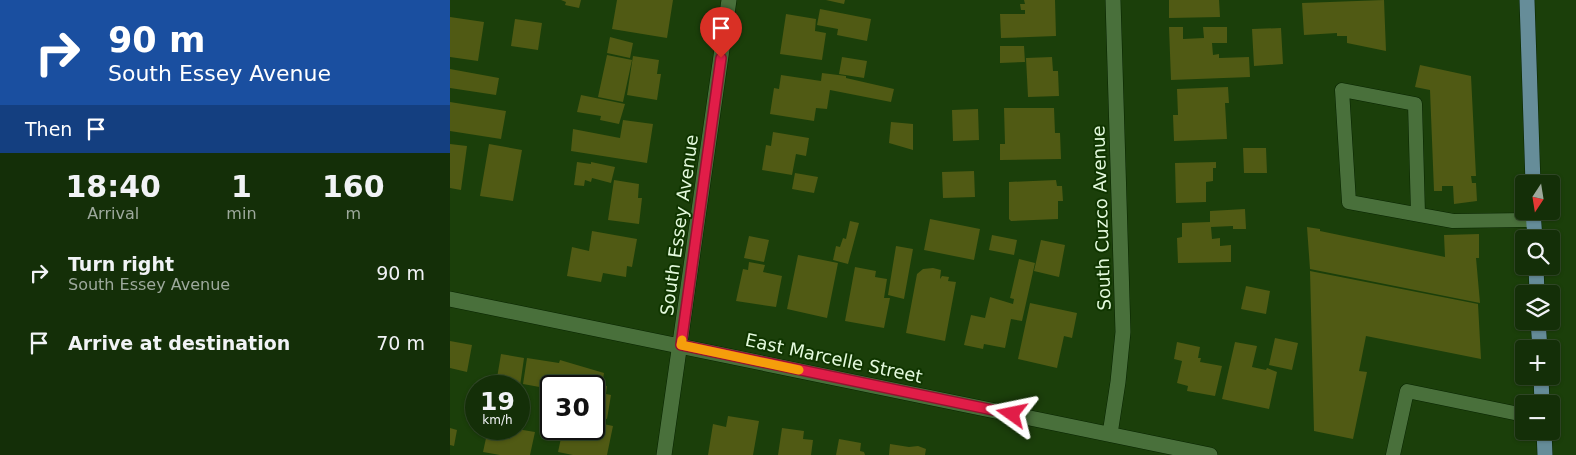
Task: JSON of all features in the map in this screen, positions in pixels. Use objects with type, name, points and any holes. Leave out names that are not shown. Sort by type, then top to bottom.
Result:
[{"type":"main road","points":[[1527,0],[1533,175]]},
{"type":"main road","points":[[1544,440],[1545,455]]},
{"type":"street","name":"South Essey Avenue","points":[[664,455],[729,0]]},
{"type":"street","name":"South Cuzco Avenue","points":[[1110,434],[1118,382],[1122,332],[1113,0]]},
{"type":"street","name":"East Marcelle Street","points":[[450,299],[1210,455]]},
{"type":"lane","points":[[1418,214],[1415,104],[1342,90],[1349,202],[1453,221],[1515,217]]},
{"type":"lane","points":[[1393,455],[1407,391],[1515,413]]},
{"type":"building","points":[[561,0],[581,0],[579,8],[565,5],[566,2]]},
{"type":"building","points":[[617,0],[673,0],[667,38],[612,29]]},
{"type":"building","points":[[826,0],[845,0],[844,4]]},
{"type":"building","points":[[1024,0],[1055,0],[1056,36],[1001,38],[1000,14],[1025,14],[1025,10],[1021,10],[1020,4],[1025,4]]},
{"type":"building","points":[[1169,0],[1219,0],[1220,17],[1169,18]]},
{"type":"building","points":[[1384,0],[1386,51],[1347,43],[1347,36],[1337,36],[1337,33],[1304,35],[1302,3]]},
{"type":"building","points":[[820,9],[871,19],[867,41],[837,35],[838,29],[817,25]]},
{"type":"building","points":[[786,14],[816,19],[815,31],[826,33],[822,60],[780,54]]},
{"type":"building","points":[[450,17],[484,22],[478,61],[450,57]]},
{"type":"building","points":[[515,19],[542,23],[538,50],[511,46]]},
{"type":"building","points":[[1169,27],[1183,27],[1183,39],[1204,38],[1203,27],[1227,27],[1227,43],[1212,43],[1213,55],[1219,54],[1219,58],[1249,57],[1250,77],[1171,80]]},
{"type":"building","points":[[1281,28],[1283,64],[1254,66],[1252,29]]},
{"type":"building","points":[[610,37],[633,43],[630,58],[607,53]]},
{"type":"building","points":[[1000,46],[1024,46],[1025,62],[1000,63]]},
{"type":"building","points":[[607,55],[632,60],[623,102],[598,97]]},
{"type":"building","points":[[633,56],[659,60],[657,74],[661,74],[657,100],[627,95]]},
{"type":"building","points":[[842,57],[867,61],[864,78],[839,74]]},
{"type":"building","points":[[1052,57],[1053,71],[1058,71],[1059,96],[1028,97],[1026,58]]},
{"type":"building","points":[[1420,65],[1471,76],[1476,176],[1471,176],[1472,183],[1476,183],[1477,201],[1454,204],[1453,186],[1442,186],[1442,191],[1434,191],[1430,90],[1415,87]]},
{"type":"building","points":[[450,69],[499,78],[496,95],[450,88]]},
{"type":"building","points":[[822,73],[846,76],[846,78],[894,89],[891,102],[830,90],[827,109],[816,108],[814,121],[770,114],[774,88],[779,89],[781,75],[821,81]]},
{"type":"building","points":[[1228,87],[1229,103],[1225,103],[1227,139],[1174,141],[1173,115],[1178,115],[1177,89]]},
{"type":"building","points":[[581,95],[625,104],[619,124],[600,120],[601,116],[577,112]]},
{"type":"building","points":[[450,102],[506,111],[501,139],[450,131]]},
{"type":"building","points":[[1004,108],[1054,108],[1055,133],[1060,133],[1061,159],[1000,160],[1000,144],[1005,144]]},
{"type":"building","points":[[978,109],[979,140],[953,141],[952,110]]},
{"type":"building","points":[[623,120],[653,124],[647,163],[571,151],[573,129],[620,138]]},
{"type":"building","points":[[891,122],[913,124],[913,150],[889,143]]},
{"type":"building","points":[[773,132],[809,138],[806,156],[796,154],[792,175],[762,170],[766,145],[771,146]]},
{"type":"building","points":[[450,144],[467,146],[461,190],[450,188]]},
{"type":"building","points":[[489,144],[522,150],[513,201],[480,196]]},
{"type":"building","points":[[1243,148],[1266,148],[1267,173],[1244,173]]},
{"type":"building","points":[[577,162],[591,164],[591,162],[615,167],[611,183],[592,178],[591,182],[585,180],[584,186],[574,185]]},
{"type":"building","points":[[1216,162],[1216,168],[1213,168],[1213,181],[1206,182],[1206,202],[1176,203],[1175,163]]},
{"type":"building","points":[[974,171],[975,197],[943,198],[942,172]]},
{"type":"building","points":[[795,173],[818,177],[814,193],[792,189]]},
{"type":"building","points":[[614,180],[639,184],[638,198],[642,198],[639,224],[608,220]]},
{"type":"building","points":[[1056,180],[1057,186],[1062,186],[1063,201],[1058,201],[1058,219],[1011,221],[1009,219],[1009,182]]},
{"type":"building","points":[[1245,209],[1246,229],[1233,229],[1233,226],[1211,227],[1212,239],[1220,238],[1220,246],[1231,245],[1231,262],[1178,263],[1177,238],[1182,237],[1182,223],[1210,222],[1210,211]]},
{"type":"building","points":[[930,219],[980,229],[974,260],[924,250]]},
{"type":"building","points":[[850,221],[859,223],[848,264],[833,260],[836,246],[840,247],[843,238],[846,239]]},
{"type":"building","points":[[1307,227],[1445,257],[1444,235],[1479,234],[1479,258],[1476,258],[1480,303],[1310,269]]},
{"type":"building","points":[[592,231],[637,239],[632,267],[627,266],[626,277],[603,273],[601,282],[567,276],[572,247],[589,251]]},
{"type":"building","points":[[992,235],[1017,240],[1014,255],[989,250]]},
{"type":"building","points":[[749,236],[769,240],[764,262],[744,258]]},
{"type":"building","points":[[1041,240],[1065,245],[1059,277],[1034,271]]},
{"type":"building","points":[[896,246],[913,249],[904,299],[888,295]]},
{"type":"building","points":[[798,255],[838,263],[827,318],[787,309]]},
{"type":"building","points":[[1019,259],[1035,263],[1022,321],[1011,319],[1005,348],[984,344],[983,349],[964,345],[971,315],[985,318],[990,297],[1013,304],[1014,299],[1010,298]]},
{"type":"building","points":[[749,262],[765,265],[763,272],[782,276],[776,307],[736,301],[743,269],[748,270]]},
{"type":"building","points":[[855,267],[876,271],[875,277],[887,279],[884,298],[890,298],[884,328],[845,321]]},
{"type":"building","points":[[933,268],[941,270],[940,279],[942,276],[949,277],[948,281],[956,282],[945,341],[906,333],[917,274],[923,269]]},
{"type":"building","points":[[1310,271],[1478,304],[1481,359],[1366,336],[1359,371],[1367,372],[1353,439],[1314,431]]},
{"type":"building","points":[[1246,286],[1270,291],[1266,314],[1241,309]]},
{"type":"building","points":[[1030,303],[1077,313],[1072,338],[1064,336],[1057,368],[1018,359]]},
{"type":"building","points":[[1275,338],[1298,343],[1292,370],[1269,365]]},
{"type":"building","points":[[450,341],[472,345],[467,372],[450,368]]},
{"type":"building","points":[[1177,342],[1200,347],[1198,358],[1201,358],[1200,362],[1222,366],[1215,396],[1187,391],[1188,386],[1177,383],[1182,361],[1174,359]]},
{"type":"building","points":[[1235,342],[1257,346],[1252,367],[1266,370],[1267,368],[1277,372],[1269,409],[1222,399]]},
{"type":"building","points":[[501,354],[524,358],[522,375],[498,375]]},
{"type":"building","points":[[527,358],[559,363],[560,360],[604,373],[604,375],[540,375],[540,387],[530,385],[530,375],[524,375]]},
{"type":"building","points":[[605,386],[607,386],[606,394],[611,395],[607,419],[605,419]]},
{"type":"building","points":[[728,416],[759,421],[753,455],[708,455],[713,424],[726,427]]},
{"type":"building","points":[[605,424],[613,426],[607,455],[573,455],[558,452],[561,440],[605,440]]},
{"type":"building","points":[[450,428],[457,430],[454,446],[450,445]]},
{"type":"building","points":[[782,428],[804,431],[803,439],[813,440],[811,455],[778,455]]},
{"type":"building","points":[[530,431],[535,432],[530,455],[500,455],[483,452],[486,440],[530,440]]},
{"type":"building","points":[[839,439],[861,443],[860,451],[864,452],[865,455],[836,455]]},
{"type":"building","points":[[890,444],[909,447],[918,446],[926,449],[925,455],[889,455]]},
{"type":"slow traffic","points":[[682,340],[681,345],[799,370]]},
{"type":"route","points":[[721,58],[681,345],[1012,414]]}]
